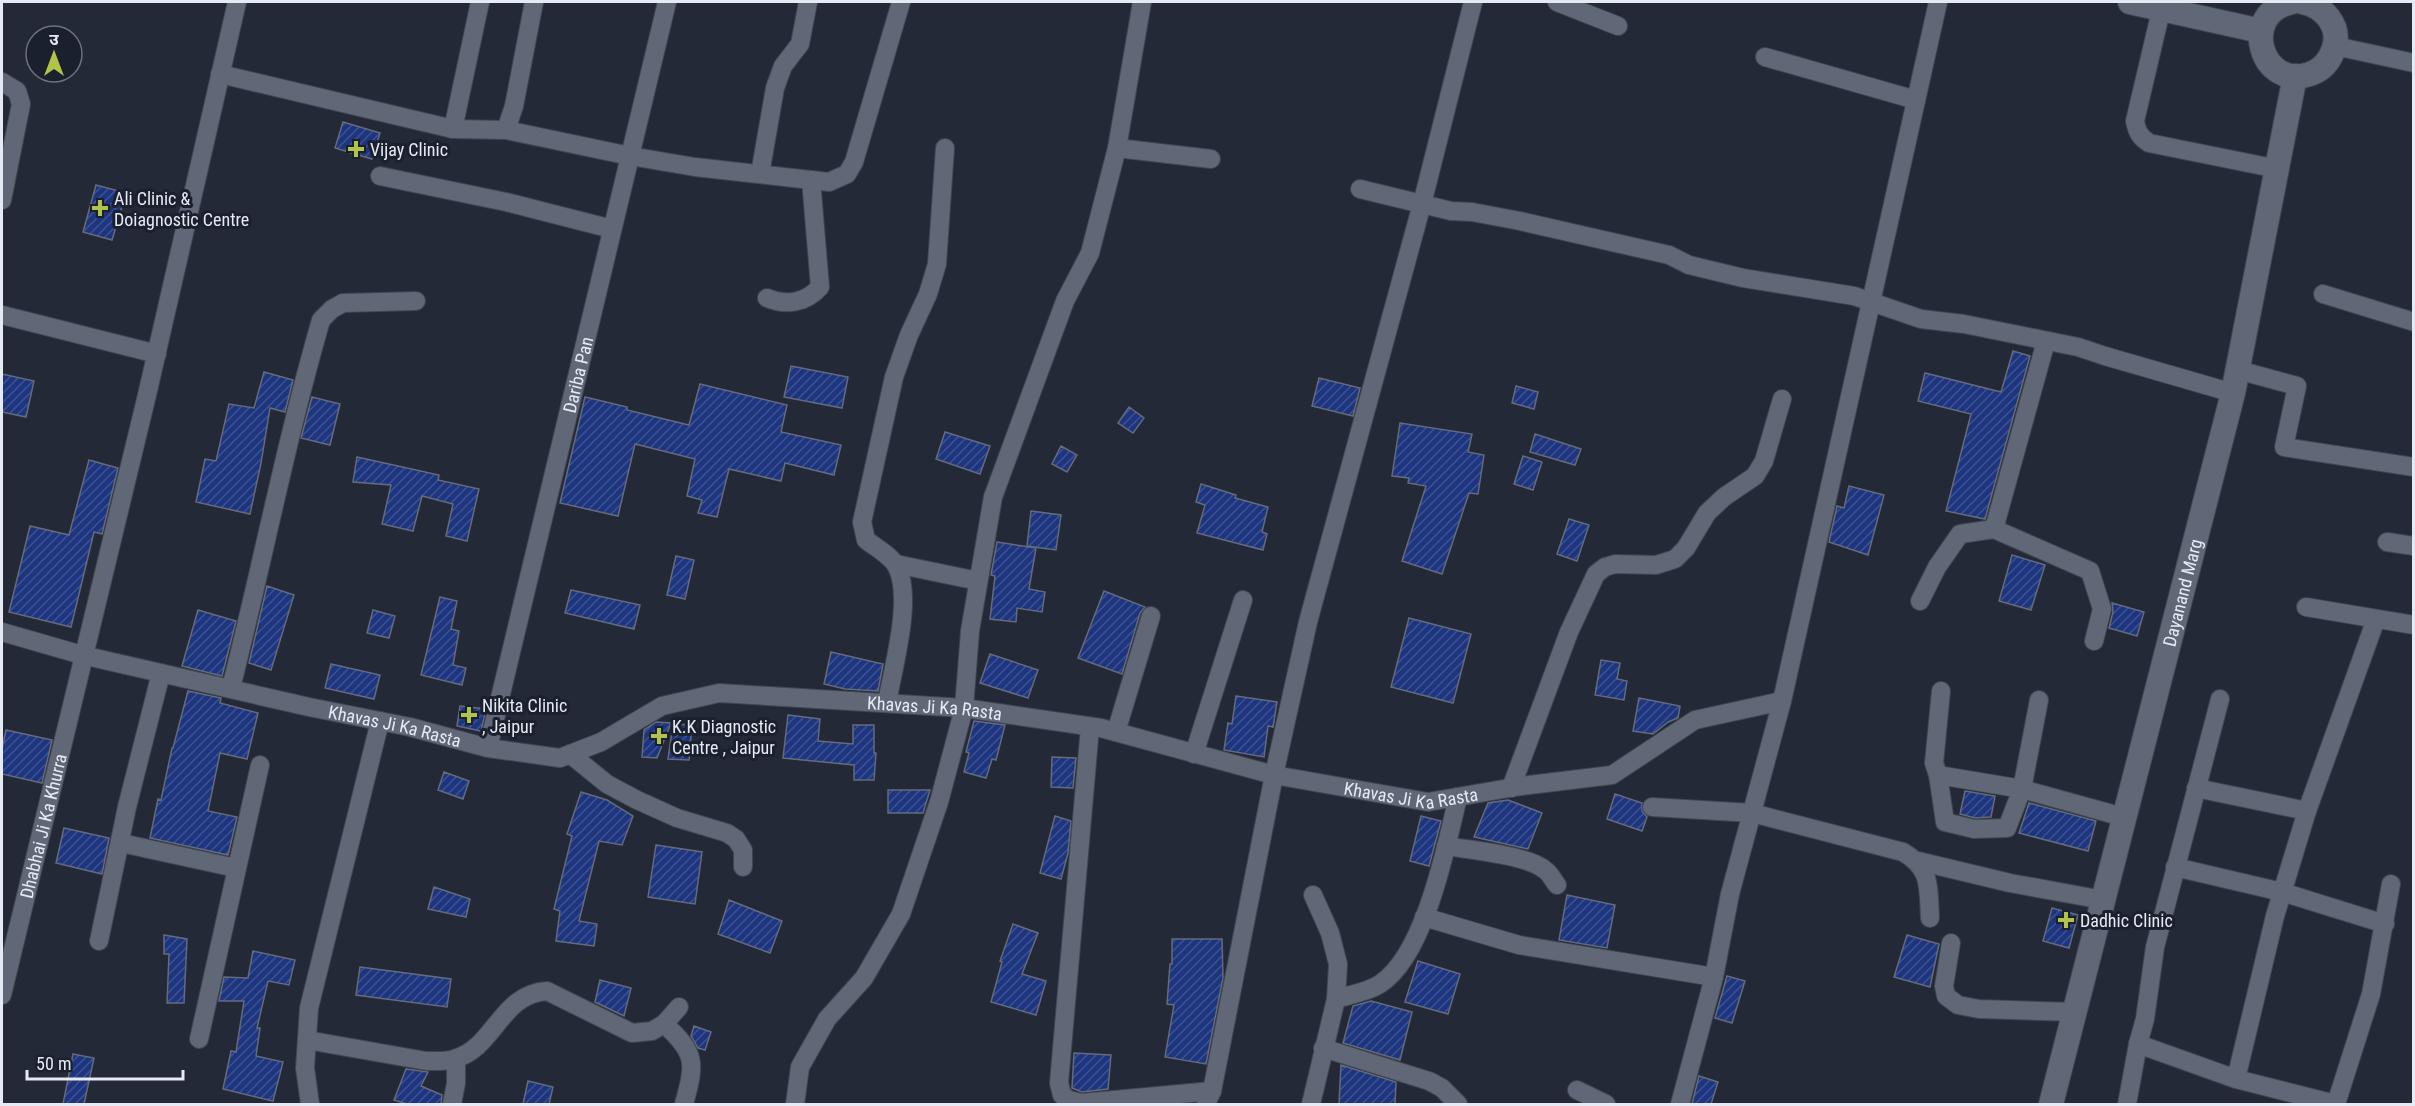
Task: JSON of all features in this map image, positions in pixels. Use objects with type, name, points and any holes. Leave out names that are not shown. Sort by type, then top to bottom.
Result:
[{"type":"street","name":"Dhabhai Ji Ka Khurra","points":[[2,995],[82,655],[157,354],[237,2]]},
{"type":"street","points":[[453,129],[480,2]]},
{"type":"street","points":[[506,130],[514,106],[534,2]]},
{"type":"street","name":"Dariba Pan","points":[[488,748],[667,2]]},
{"type":"street","points":[[760,174],[775,88],[783,66],[800,44],[808,2]]},
{"type":"street","points":[[220,74],[453,129],[506,130],[630,156],[829,182],[846,174],[854,162],[901,2]]},
{"type":"street","points":[[795,1104],[800,1067],[827,1019],[864,978],[900,914],[939,802],[963,708],[970,631],[993,497],[1065,301],[1090,253],[1117,148],[1142,2]]},
{"type":"street","points":[[1090,727],[1057,1097],[1062,1095],[1069,1100],[1081,1103],[1209,1097],[1274,775],[1308,622],[1422,204],[1473,2]]},
{"type":"street","points":[[1557,2],[1618,26]]},
{"type":"street","points":[[1680,1104],[1714,977],[1730,894],[1782,701],[1938,2]]},
{"type":"street","points":[[2130,2],[2162,5],[2261,31]]},
{"type":"street","points":[[2304,2],[2328,15],[2336,35],[2335,46],[2325,65],[2316,71],[2295,76],[2276,69],[2268,62],[2260,42],[2261,31],[2264,21],[2279,6],[2304,2]]},
{"type":"street","points":[[2162,5],[2135,121],[2136,130],[2149,143],[2278,169]]},
{"type":"street","points":[[2335,46],[2414,63]]},
{"type":"street","points":[[1765,57],[1916,100]]},
{"type":"street","name":"Dayanand Marg","points":[[2051,1104],[2236,381],[2295,76]]},
{"type":"street","points":[[2,82],[17,91],[21,105],[2,200]]},
{"type":"street","points":[[945,148],[937,264],[928,294],[909,335],[894,377],[862,522],[866,540],[897,564],[978,581]]},
{"type":"street","points":[[1117,148],[1211,159]]},
{"type":"street","points":[[380,176],[506,202],[612,229]]},
{"type":"street","points":[[767,298],[785,303],[798,301],[812,295],[820,287],[811,180]]},
{"type":"street","points":[[1360,189],[1451,211],[1472,212],[1520,221],[1669,255],[1689,266],[1743,278],[1854,296],[1921,319],[1964,324],[2078,346],[2105,356],[2236,381],[2297,386],[2284,447],[2414,467]]},
{"type":"street","points":[[2323,294],[2414,322]]},
{"type":"street","points":[[231,687],[273,508],[321,320],[332,309],[343,303],[416,301]]},
{"type":"street","points":[[2,315],[157,354]]},
{"type":"street","points":[[1994,529],[2046,341]]},
{"type":"street","points":[[1511,788],[1569,632],[1596,574],[1605,567],[1615,564],[1656,565],[1675,559],[1686,548],[1707,513],[1724,497],[1755,476],[1764,461],[1782,399]]},
{"type":"street","points":[[1920,601],[1937,567],[1960,534],[1994,529],[2090,570],[2102,609],[2094,641]]},
{"type":"street","points":[[2387,542],[2414,546]]},
{"type":"street","points":[[886,703],[904,603],[904,586],[897,564]]},
{"type":"street","points":[[1194,754],[1244,600]]},
{"type":"street","points":[[2306,607],[2414,625]]},
{"type":"street","points":[[1116,732],[1151,616]]},
{"type":"street","points":[[2236,1079],[2282,892],[2307,812],[2376,619]]},
{"type":"street","name":"Khavas Ji Ka Rasta","points":[[2,632],[82,655],[231,687],[488,748],[560,758],[601,742],[662,705],[719,693],[963,708],[1090,727],[1274,775],[1428,802],[1511,788],[1612,775],[1695,720],[1782,701]]},
{"type":"street","points":[[99,941],[127,807],[161,673]]},
{"type":"street","points":[[1941,691],[1934,763],[1945,822],[1974,830],[2007,828],[2022,789],[2039,700]]},
{"type":"street","points":[[2127,1104],[2145,1019],[2155,947],[2220,699]]},
{"type":"street","points":[[309,1104],[305,1068],[309,1008],[380,722]]},
{"type":"street","points":[[570,754],[607,784],[637,800],[677,818],[727,833],[736,839],[743,850],[743,867]]},
{"type":"street","points":[[199,1039],[260,765]]},
{"type":"street","points":[[1938,775],[2022,789],[2123,817]]},
{"type":"street","points":[[2196,788],[2307,812]]},
{"type":"street","points":[[1336,999],[1379,985],[1395,970],[1418,935],[1436,886],[1458,797]]},
{"type":"street","points":[[1652,807],[1752,813],[1903,852],[1918,861],[2010,883],[2103,900]]},
{"type":"street","points":[[121,843],[236,868]]},
{"type":"street","points":[[1446,846],[1519,859],[1534,864],[1546,870],[1557,885]]},
{"type":"street","points":[[1918,861],[1927,879],[1930,918]]},
{"type":"street","points":[[2175,867],[2282,892],[2385,924]]},
{"type":"street","points":[[2138,1044],[2236,1079],[2335,1104],[2371,994],[2391,884]]},
{"type":"street","points":[[1311,1104],[1336,999],[1338,964],[1330,933],[1313,895]]},
{"type":"street","points":[[1424,917],[1519,945],[1714,977]]},
{"type":"street","points":[[1951,943],[1944,986],[1946,996],[1958,1005],[1979,1009],[2074,1012]]},
{"type":"street","points":[[307,1040],[426,1061],[456,1059],[481,1043],[522,997],[534,992],[547,992],[632,1033],[652,1031],[664,1024],[679,1007]]},
{"type":"street","points":[[664,1024],[682,1040],[688,1050],[692,1068],[684,1104]]},
{"type":"street","points":[[1323,1048],[1429,1081],[1442,1088],[1458,1104]]},
{"type":"street","points":[[452,1104],[456,1083],[456,1059]]},
{"type":"street","points":[[1577,1090],[1606,1104]]},
{"type":"building","points":[[343,122],[380,133],[372,159],[335,148]]},
{"type":"building","points":[[96,185],[126,193],[112,240],[83,232]]},
{"type":"building","points":[[2013,351],[2030,356],[1985,519],[1946,511],[1971,414],[1918,401],[1925,373],[2001,392]]},
{"type":"building","points":[[791,366],[848,377],[842,408],[784,397]]},
{"type":"building","points":[[264,372],[293,380],[285,412],[270,408],[250,514],[196,502],[205,459],[216,461],[229,404],[254,408]]},
{"type":"building","points":[[2,374],[34,381],[26,417],[2,412]]},
{"type":"building","points":[[1319,378],[1360,388],[1353,416],[1312,406]]},
{"type":"building","points":[[700,384],[787,405],[781,432],[841,445],[834,475],[785,463],[781,481],[729,469],[717,517],[698,513],[702,500],[687,496],[695,459],[635,444],[618,516],[560,503],[585,397],[689,425]]},
{"type":"building","points":[[1516,386],[1538,392],[1534,409],[1512,403]]},
{"type":"building","points":[[312,397],[340,404],[330,445],[301,438]]},
{"type":"building","points":[[1129,407],[1144,418],[1133,433],[1118,423]]},
{"type":"building","points":[[1400,423],[1472,434],[1468,452],[1484,455],[1478,494],[1469,493],[1442,574],[1402,561],[1426,486],[1408,483],[1409,478],[1392,476]]},
{"type":"building","points":[[945,432],[990,446],[980,474],[936,459]]},
{"type":"building","points":[[1535,434],[1581,449],[1575,465],[1530,452]]},
{"type":"building","points":[[1061,446],[1077,455],[1067,472],[1052,464]]},
{"type":"building","points":[[1523,456],[1542,462],[1533,490],[1514,484]]},
{"type":"building","points":[[357,457],[439,475],[438,480],[479,489],[467,541],[446,536],[453,504],[422,496],[413,531],[382,524],[391,485],[353,482]]},
{"type":"building","points":[[89,460],[118,468],[102,534],[94,532],[71,627],[9,612],[30,526],[69,535]]},
{"type":"building","points":[[1201,484],[1236,495],[1235,498],[1268,507],[1262,532],[1267,534],[1263,550],[1197,533],[1205,505],[1196,502]]},
{"type":"building","points":[[1849,486],[1884,495],[1868,555],[1829,542],[1837,506],[1844,508]]},
{"type":"building","points":[[1031,511],[1061,515],[1056,550],[1027,546]]},
{"type":"building","points":[[1569,519],[1589,525],[1577,561],[1557,554]]},
{"type":"building","points":[[997,542],[1036,548],[1029,589],[1045,592],[1042,612],[1017,608],[1016,622],[990,619],[995,576],[991,575]]},
{"type":"building","points":[[2012,555],[2045,565],[2031,610],[1999,601]]},
{"type":"building","points":[[676,556],[694,560],[685,599],[667,595]]},
{"type":"building","points":[[267,586],[294,595],[271,670],[249,663]]},
{"type":"building","points":[[571,590],[640,605],[634,629],[565,613]]},
{"type":"building","points":[[1104,591],[1145,607],[1140,613],[1122,674],[1078,658]]},
{"type":"building","points":[[440,597],[457,601],[451,629],[459,631],[453,665],[466,668],[462,685],[421,675]]},
{"type":"building","points":[[2112,603],[2144,612],[2137,636],[2109,628],[2113,612]]},
{"type":"building","points":[[198,610],[236,621],[222,676],[182,666]]},
{"type":"building","points":[[373,610],[395,616],[389,638],[367,633]]},
{"type":"building","points":[[1409,618],[1471,634],[1453,703],[1391,687]]},
{"type":"building","points":[[831,652],[883,664],[878,691],[845,689],[824,684]]},
{"type":"building","points":[[990,654],[1038,670],[1028,698],[980,683]]},
{"type":"building","points":[[1601,660],[1620,663],[1617,679],[1627,681],[1624,700],[1595,695]]},
{"type":"building","points":[[331,664],[380,675],[374,699],[325,688]]},
{"type":"building","points":[[188,691],[221,698],[220,703],[258,713],[247,759],[220,753],[208,811],[237,817],[228,855],[150,838],[158,799],[161,800],[172,748]]},
{"type":"building","points":[[1236,696],[1277,702],[1273,727],[1268,726],[1264,757],[1224,750],[1228,723],[1232,724]]},
{"type":"building","points":[[1639,698],[1680,706],[1678,718],[1668,722],[1653,734],[1633,731]]},
{"type":"building","points":[[460,706],[486,709],[481,731],[457,726]]},
{"type":"building","points":[[788,715],[820,719],[818,741],[853,744],[853,725],[874,725],[874,753],[876,753],[874,780],[854,780],[854,765],[783,758]]},
{"type":"building","points":[[974,721],[1005,725],[996,760],[992,759],[986,778],[964,772],[969,753],[966,752]]},
{"type":"building","points":[[656,722],[671,723],[657,758],[642,757],[644,730]]},
{"type":"building","points":[[673,724],[692,725],[689,760],[668,759]]},
{"type":"building","points":[[6,730],[52,740],[42,783],[2,774],[2,749]]},
{"type":"building","points":[[1052,757],[1076,758],[1073,788],[1051,787]]},
{"type":"building","points":[[444,772],[469,781],[463,799],[438,790]]},
{"type":"building","points":[[888,790],[930,790],[923,813],[888,813]]},
{"type":"building","points":[[1965,791],[1995,796],[1991,817],[1975,818],[1960,814]]},
{"type":"building","points":[[581,792],[607,800],[633,816],[622,845],[599,841],[579,921],[597,924],[594,946],[556,941],[560,911],[554,909],[572,836],[567,834]]},
{"type":"building","points":[[1615,794],[1642,803],[1642,811],[1647,817],[1642,831],[1607,819]]},
{"type":"building","points":[[1508,800],[1542,813],[1528,849],[1474,837],[1488,803]]},
{"type":"building","points":[[2029,803],[2096,821],[2088,851],[2019,833]]},
{"type":"building","points":[[1055,816],[1071,821],[1068,853],[1061,879],[1040,873]]},
{"type":"building","points":[[1421,816],[1441,821],[1429,866],[1410,861]]},
{"type":"building","points":[[64,828],[109,838],[102,874],[56,863]]},
{"type":"building","points":[[656,845],[702,852],[695,904],[648,897]]},
{"type":"building","points":[[434,887],[470,899],[466,917],[428,909]]},
{"type":"building","points":[[1567,895],[1615,905],[1607,948],[1559,940]]},
{"type":"building","points":[[729,900],[782,921],[770,953],[718,934]]},
{"type":"building","points":[[2052,908],[2078,915],[2069,948],[2043,941]]},
{"type":"building","points":[[1013,924],[1038,933],[1022,974],[1046,981],[1036,1015],[991,1002],[1002,962],[1000,961]]},
{"type":"building","points":[[164,935],[187,939],[184,1003],[167,1003],[169,954],[164,954]]},
{"type":"building","points":[[1907,935],[1939,944],[1930,987],[1894,977]]},
{"type":"building","points":[[1172,939],[1222,939],[1223,978],[1206,1064],[1165,1057],[1174,1005],[1167,1004],[1170,964],[1172,964]]},
{"type":"building","points":[[253,951],[295,960],[289,985],[268,981],[257,1028],[260,1028],[256,1056],[283,1062],[273,1101],[223,1089],[231,1051],[236,1052],[244,1001],[219,1001],[224,977],[248,978]]},
{"type":"building","points":[[1418,961],[1460,974],[1448,1014],[1405,1002]]},
{"type":"building","points":[[360,967],[451,979],[447,1007],[356,995]]},
{"type":"building","points":[[1727,976],[1745,981],[1732,1023],[1715,1018]]},
{"type":"building","points":[[600,980],[631,988],[624,1016],[595,1002]]},
{"type":"building","points":[[1371,1001],[1412,1012],[1400,1060],[1343,1043],[1353,1006]]},
{"type":"building","points":[[694,1026],[711,1032],[705,1050],[698,1048],[691,1036]]},
{"type":"building","points":[[1074,1053],[1111,1055],[1108,1089],[1082,1092],[1072,1088]]},
{"type":"building","points":[[73,1054],[94,1058],[84,1104],[63,1104]]},
{"type":"building","points":[[1341,1065],[1396,1082],[1395,1104],[1339,1104]]},
{"type":"building","points":[[406,1069],[428,1072],[421,1086],[442,1095],[441,1104],[407,1104],[394,1100]]},
{"type":"building","points":[[1699,1076],[1718,1082],[1711,1104],[1692,1104]]},
{"type":"building","points":[[528,1081],[553,1087],[549,1104],[523,1104]]},
{"type":"place","name":"Vijay Clinic","points":[[356,149]]},
{"type":"place","name":"Ali Clinic & Doiagnostic Centre","points":[[100,208]]},
{"type":"place","name":"Nikita Clinic , Jaipur","points":[[469,715]]},
{"type":"place","name":"K.K Diagnostic Centre , Jaipur","points":[[659,736]]},
{"type":"place","name":"Dadhic Clinic","points":[[2066,920]]}]
